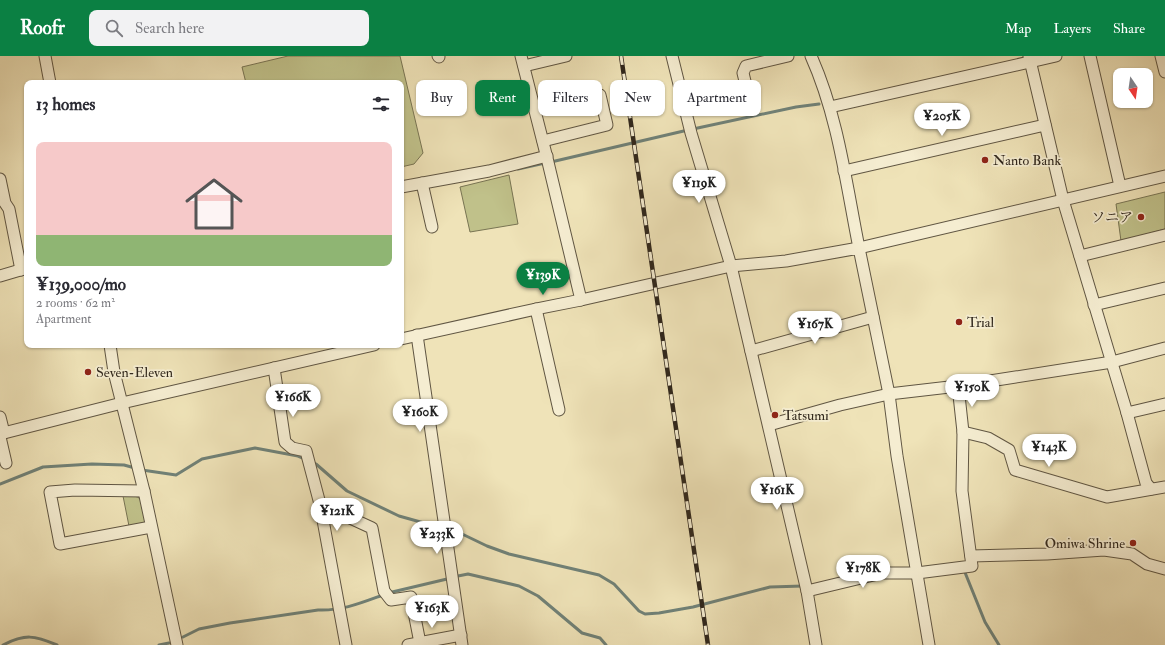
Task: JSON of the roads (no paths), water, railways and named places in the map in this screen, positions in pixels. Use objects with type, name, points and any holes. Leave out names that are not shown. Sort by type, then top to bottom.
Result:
[{"type":"street","points":[[45,56],[49,80]]},
{"type":"street","points":[[672,56],[690,129],[731,266],[807,591],[816,645]]},
{"type":"street","points":[[745,80],[743,73],[746,66],[788,56]]},
{"type":"street","points":[[811,56],[830,107],[889,394],[897,456],[929,645]]},
{"type":"street","points":[[830,107],[1029,59],[1056,56]]},
{"type":"street","points":[[1090,56],[1120,186]]},
{"type":"street","points":[[1161,56],[1165,72]]},
{"type":"street","points":[[560,57],[522,61],[548,160],[581,300]]},
{"type":"street","points":[[1029,59],[1063,200],[1112,362],[1146,483],[1151,489]]},
{"type":"street","points":[[543,141],[608,125],[602,102]]},
{"type":"street","points":[[844,171],[1045,125]]},
{"type":"street","points":[[404,187],[423,187],[489,171],[548,160]]},
{"type":"street","points":[[404,338],[731,266],[786,262],[859,248],[1165,176]]},
{"type":"street","points":[[0,179],[5,203],[9,209],[24,269],[0,276]]},
{"type":"street","points":[[423,187],[432,227]]},
{"type":"street","points":[[1080,256],[1165,235]]},
{"type":"street","points":[[1094,305],[1165,288]]},
{"type":"street","points":[[536,309],[559,410]]},
{"type":"street","points":[[751,351],[873,317]]},
{"type":"street","points":[[408,645],[461,640],[417,335]]},
{"type":"street","points":[[110,348],[114,372],[144,491],[177,645]]},
{"type":"street","points":[[1,435],[122,403],[361,348]]},
{"type":"street","points":[[769,425],[840,405],[889,394],[958,386],[1112,362],[1165,348]]},
{"type":"street","points":[[274,368],[285,442],[292,448],[306,451],[320,504],[346,645]]},
{"type":"street","points":[[807,591],[882,573],[918,573],[972,566],[962,491],[963,432],[958,386]]},
{"type":"street","points":[[1127,414],[1165,404]]},
{"type":"street","points":[[0,417],[1,435],[6,463]]},
{"type":"street","points":[[963,432],[988,438],[1009,450],[1015,470],[1107,497],[1165,487]]},
{"type":"street","points":[[144,491],[75,490],[50,492],[60,544],[151,527]]},
{"type":"street","points":[[320,504],[372,528],[385,594],[391,600],[411,597],[420,643]]},
{"type":"street","points":[[971,556],[1046,554],[1104,550],[1132,554],[1147,564],[1165,569]]},
{"type":"waterway","points":[[693,129],[796,107],[819,104]]},
{"type":"waterway","points":[[551,162],[688,130]]},
{"type":"waterway","points":[[518,169],[545,163]]},
{"type":"waterway","points":[[142,470],[176,475],[202,459],[255,448],[298,456],[305,459]]},
{"type":"waterway","points":[[312,462],[347,491],[399,516],[442,528]]},
{"type":"waterway","points":[[0,484],[43,467],[92,464],[124,465],[135,468]]},
{"type":"waterway","points":[[448,530],[460,533],[487,546],[509,554],[599,575],[614,584],[639,611],[645,614],[693,607],[770,587],[803,586]]},
{"type":"waterway","points":[[964,570],[985,622],[999,645]]},
{"type":"waterway","points":[[458,576],[468,574],[519,586],[538,596],[582,633],[600,638],[606,645]]},
{"type":"waterway","points":[[388,593],[447,579]]},
{"type":"waterway","points":[[183,637],[199,629],[318,610],[343,608],[383,595]]},
{"type":"waterway","points":[[3,645],[17,639],[30,637],[42,639],[57,645]]},
{"type":"waterway","points":[[159,645],[169,643]]},
{"type":"railway","points":[[621,56],[708,645]]},
{"type":"place","name":"Nanto Bank","points":[[985,160]]},
{"type":"place","name":"ソニア","points":[[1141,217]]},
{"type":"place","name":"Trial","points":[[959,322]]},
{"type":"place","name":"Seven-Eleven","points":[[88,372]]},
{"type":"place","name":"Tatsumi","points":[[775,415]]},
{"type":"place","name":"Omiwa Shrine","points":[[1133,543]]}]
